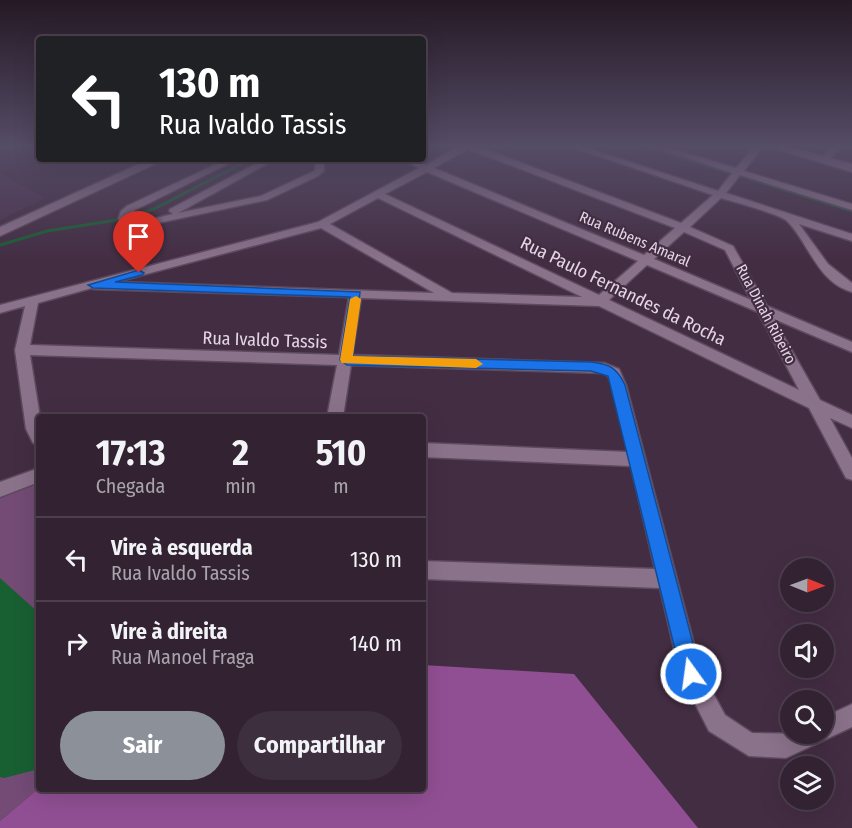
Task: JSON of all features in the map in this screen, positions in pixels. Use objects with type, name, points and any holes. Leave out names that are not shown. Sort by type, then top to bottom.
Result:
[{"type":"street","points":[[0,223],[40,201],[80,184]]},
{"type":"street","points":[[0,232],[106,184]]},
{"type":"street","points":[[182,184],[131,208],[124,213],[123,219],[131,224],[159,220],[270,196],[295,184]]},
{"type":"street","points":[[159,220],[227,184]]},
{"type":"street","points":[[0,309],[322,224],[397,184]]},
{"type":"street","name":"Rua Rubens Amaral","points":[[464,184],[852,347]]},
{"type":"street","name":"Rua Dinah Ribeiro","points":[[568,184],[684,228],[729,248],[852,473]]},
{"type":"street","points":[[685,184],[852,238]]},
{"type":"street","points":[[93,285],[599,302],[684,228],[729,184]]},
{"type":"street","points":[[777,184],[852,207]]},
{"type":"street","name":"Rua Paulo Fernandes da Rocha","points":[[377,194],[852,422]]},
{"type":"street","points":[[790,218],[823,267],[839,282],[852,288]]},
{"type":"street","points":[[322,224],[450,297]]},
{"type":"street","points":[[336,414],[347,360],[356,294]]},
{"type":"street","points":[[32,301],[22,350],[36,422]]},
{"type":"street","name":"Rua Ivaldo Tassis","points":[[22,350],[604,368],[614,374],[637,459]]},
{"type":"street","points":[[426,450],[637,459],[691,674],[717,723],[749,744],[786,746],[790,744]]},
{"type":"street","points":[[0,490],[36,476]]},
{"type":"street","points":[[426,570],[667,579]]},
{"type":"street","points":[[834,724],[852,715]]},
{"type":"shaded area","points":[[0,184],[19,184],[45,198],[0,220]]},
{"type":"shaded area","points":[[36,478],[36,791],[0,821],[0,492]]},
{"type":"shaded area","points":[[0,578],[36,610],[36,770],[0,777]]},
{"type":"shaded area","points":[[426,665],[574,674],[698,828],[0,828],[0,821],[36,791],[426,792]]},
{"type":"waterway","points":[[0,245],[47,231],[123,219],[154,209],[203,184]]},
{"type":"waterway","points":[[764,184],[852,211]]},
{"type":"slow traffic","points":[[356,299],[347,360],[476,364]]},
{"type":"route","points":[[139,273],[93,285],[356,294],[347,360],[591,366],[604,368],[614,374],[619,385],[691,674]]}]
